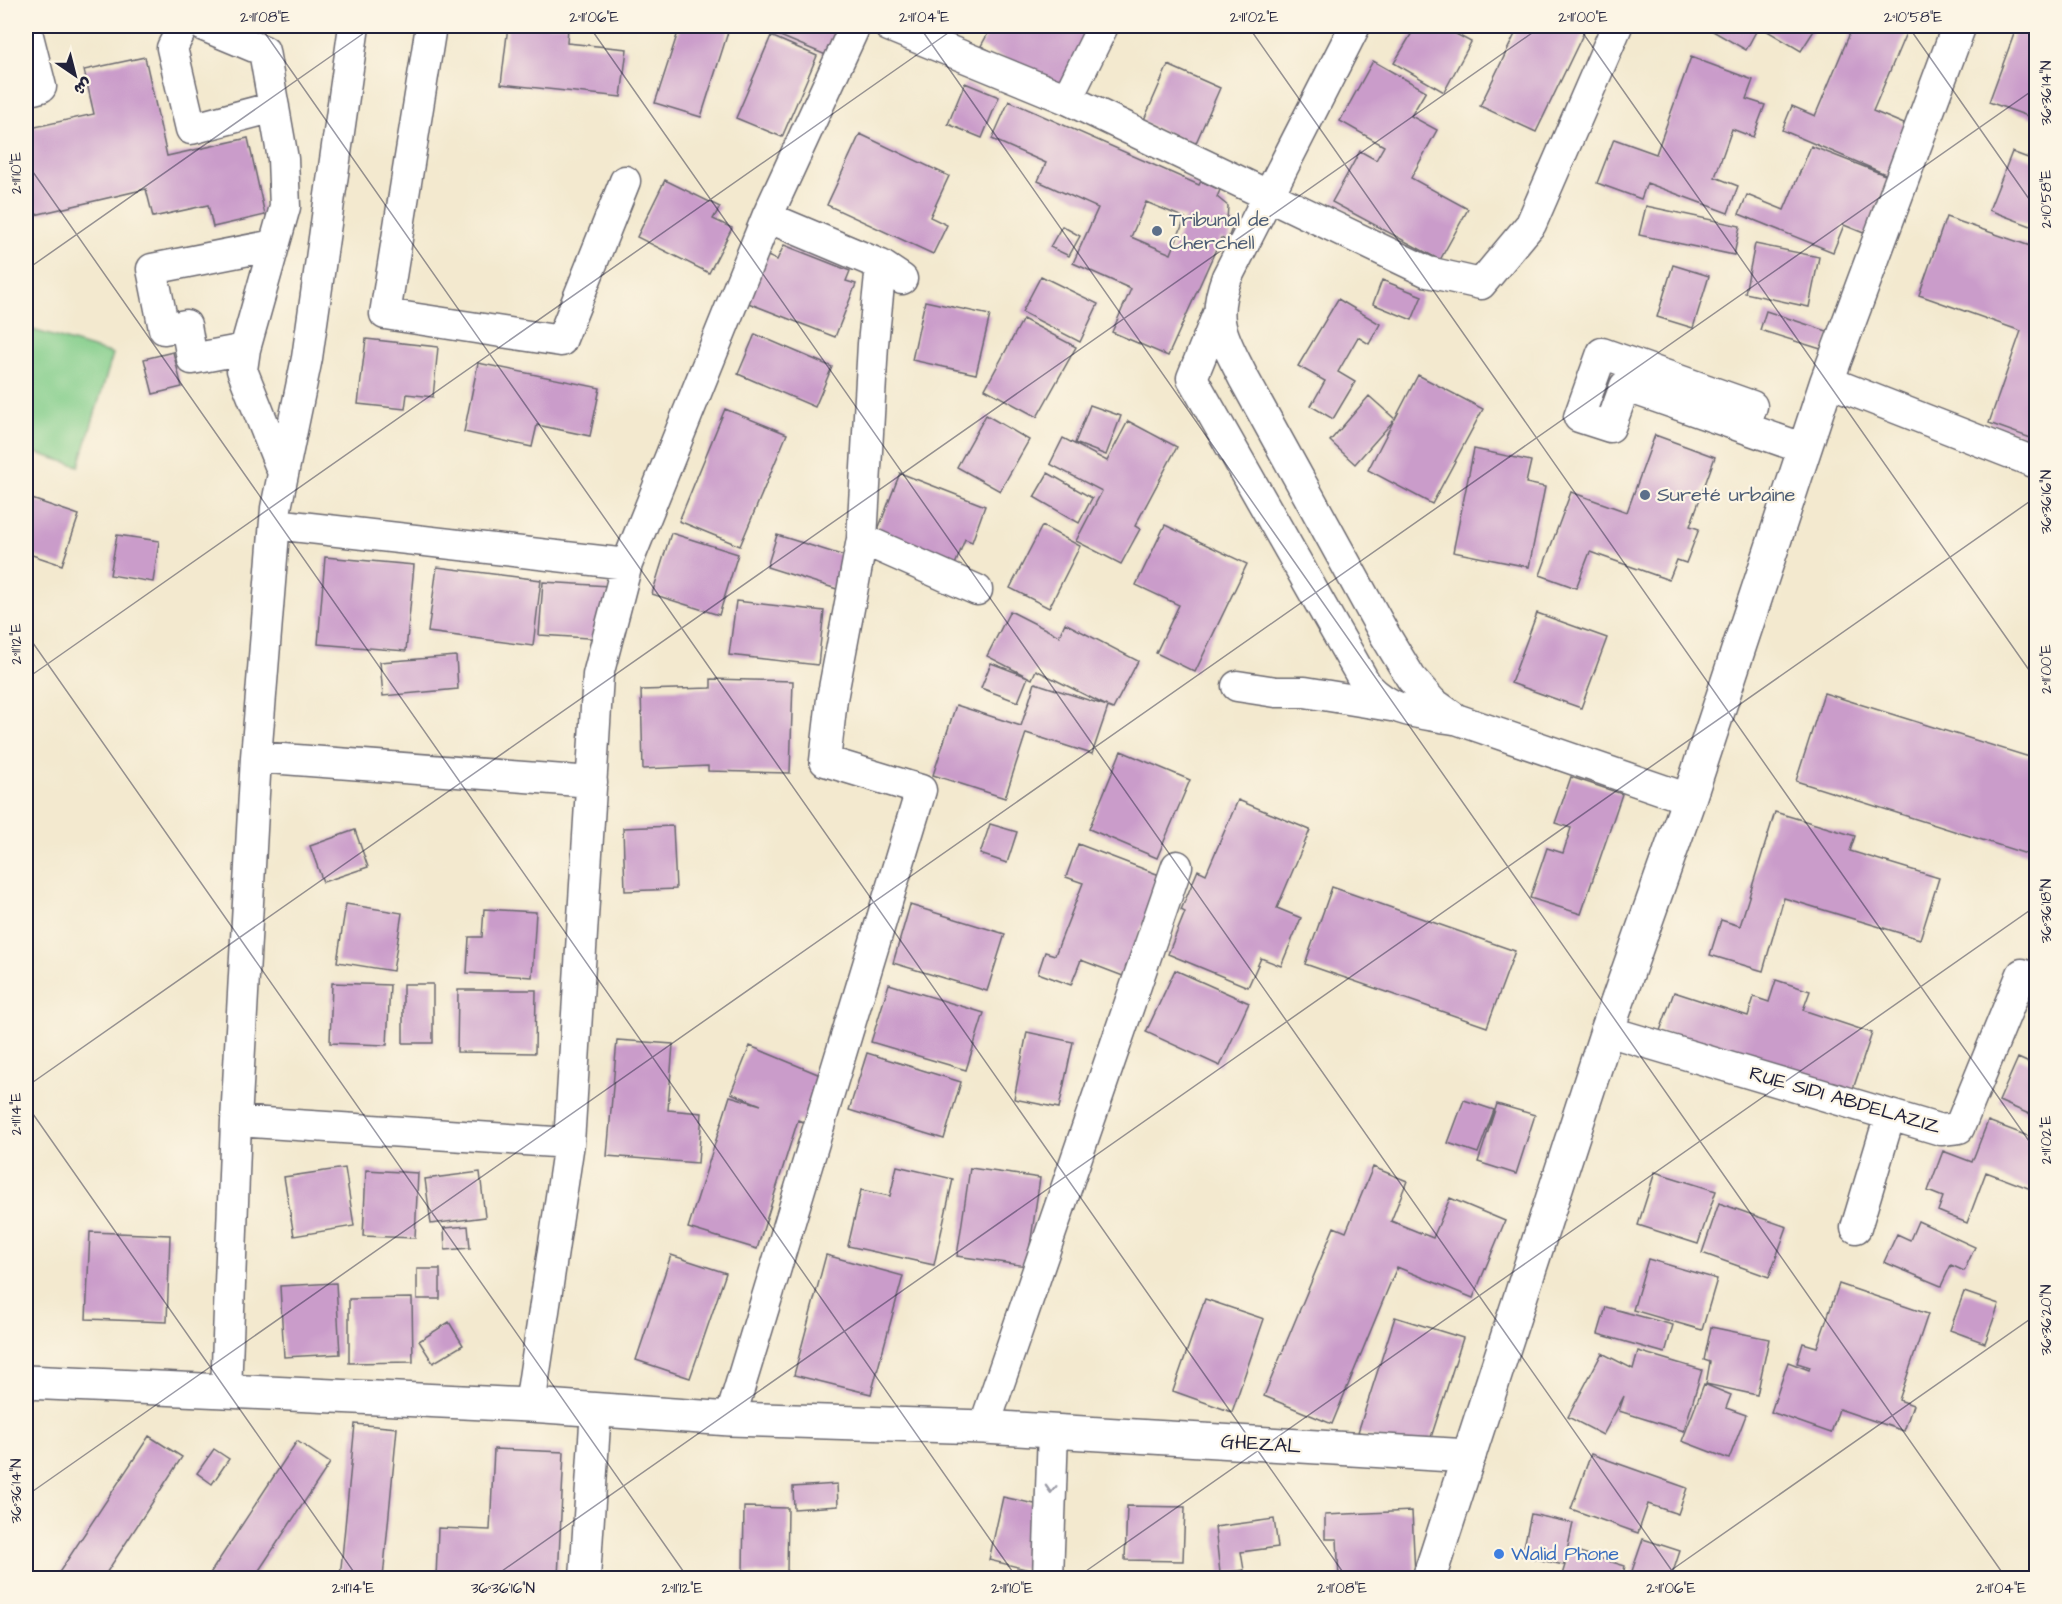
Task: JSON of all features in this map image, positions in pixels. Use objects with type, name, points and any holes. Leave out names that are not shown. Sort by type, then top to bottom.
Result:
[{"type":"main road","points":[[1429,1578],[1607,1031],[1689,799],[1827,381],[1959,26]]},
{"type":"main road","name":"GHEZAL","points":[[26,1382],[596,1409],[730,1419],[984,1426],[1469,1456]]},
{"type":"street","points":[[183,26],[172,48],[191,129],[274,107]]},
{"type":"street","points":[[204,26],[264,51],[274,107],[283,159],[285,207],[245,349],[242,370],[283,473]]},
{"type":"street","points":[[226,1392],[236,1121],[256,757],[275,524],[307,358],[354,26]]},
{"type":"street","points":[[431,26],[385,314],[561,341],[625,182]]},
{"type":"street","points":[[530,1406],[569,1143],[598,675],[627,564],[767,217],[855,26]]},
{"type":"street","points":[[890,26],[1068,99],[1428,272],[1481,284],[1531,224],[1617,26]]},
{"type":"street","points":[[1068,99],[1103,26]]},
{"type":"street","points":[[1354,26],[1227,277],[1220,296],[1218,314],[1192,378],[1367,686],[1378,698],[1391,706]]},
{"type":"street","points":[[26,91],[41,87],[29,27]]},
{"type":"street","points":[[730,1419],[921,790],[825,761],[832,699],[862,539],[873,344],[892,272],[767,217]]},
{"type":"street","points":[[245,349],[192,359],[186,325],[164,329],[152,269],[274,245]]},
{"type":"street","points":[[1218,314],[1222,334],[1243,377],[1385,635],[1411,678],[1432,702],[1456,719]]},
{"type":"street","points":[[1744,428],[1752,406],[1602,353],[1579,417],[1610,427],[1624,386],[1744,428],[1805,449]]},
{"type":"street","points":[[1827,381],[2037,463]]},
{"type":"street","points":[[275,524],[627,564]]},
{"type":"street","points":[[862,539],[977,590]]},
{"type":"street","points":[[1237,686],[1276,692],[1305,692],[1456,719],[1689,799]]},
{"type":"street","points":[[256,757],[592,782]]},
{"type":"street","points":[[984,1426],[1177,866]]},
{"type":"street","name":"RUE SIDI ABDELAZIZ","points":[[1607,1031],[1941,1130],[1959,1128],[2022,974]]},
{"type":"street","points":[[1856,1228],[1890,1115]]},
{"type":"street","points":[[236,1121],[569,1143]]},
{"type":"street","points":[[585,1578],[596,1409]]},
{"type":"street","points":[[1048,1578],[1053,1431]]},
{"type":"green space","points":[[26,328],[113,354],[79,466],[26,450]]},
{"type":"building","points":[[508,26],[568,26],[567,43],[627,49],[621,97],[501,84]]},
{"type":"building","points":[[680,26],[730,26],[701,117],[655,103]]},
{"type":"building","points":[[756,26],[852,26],[838,60]]},
{"type":"building","points":[[992,26],[1094,26],[1061,89],[981,46]]},
{"type":"building","points":[[1416,26],[1441,26],[1471,42],[1444,92],[1394,63]]},
{"type":"building","points":[[1519,26],[1587,26],[1536,132],[1480,106]]},
{"type":"building","points":[[1704,26],[1759,26],[1746,50]]},
{"type":"building","points":[[1759,26],[1817,26],[1801,51]]},
{"type":"building","points":[[1853,26],[1888,26],[1906,33],[1873,111],[1911,127],[1890,176],[1782,130],[1792,106],[1815,116]]},
{"type":"building","points":[[2017,26],[2036,26],[2036,108],[2033,118],[1989,102]]},
{"type":"building","points":[[771,36],[817,56],[782,137],[736,118]]},
{"type":"building","points":[[145,57],[167,156],[248,138],[265,215],[213,227],[208,205],[153,217],[146,189],[26,217],[26,129],[94,114],[84,70]]},
{"type":"building","points":[[1691,57],[1753,80],[1746,99],[1765,105],[1753,137],[1732,129],[1715,177],[1738,186],[1728,213],[1647,183],[1641,199],[1597,183],[1614,139],[1656,154]]},
{"type":"building","points":[[1373,61],[1426,91],[1411,116],[1437,130],[1411,178],[1468,209],[1440,260],[1332,202],[1360,151],[1376,160],[1384,146],[1340,121]]},
{"type":"building","points":[[1168,65],[1220,88],[1195,145],[1143,122]]},
{"type":"building","points":[[965,83],[999,97],[982,138],[948,124]]},
{"type":"building","points":[[1009,101],[1199,185],[1201,181],[1220,190],[1217,197],[1228,206],[1227,220],[1234,223],[1227,241],[1221,238],[1168,356],[1112,332],[1131,289],[1073,263],[1098,208],[1038,181],[1046,163],[992,139]],"holes":[[[1146,202],[1185,218],[1171,254],[1131,237]]]},
{"type":"building","points":[[860,134],[949,176],[930,217],[947,225],[933,254],[827,205]]},
{"type":"building","points":[[1811,146],[1890,177],[1866,234],[1844,225],[1833,252],[1739,214],[1747,195],[1784,210]]},
{"type":"building","points":[[2012,152],[2036,161],[2036,228],[1989,210]]},
{"type":"building","points":[[665,180],[720,207],[713,219],[732,228],[709,273],[637,237]]},
{"type":"building","points":[[1646,206],[1740,226],[1734,255],[1639,235]]},
{"type":"building","points":[[1946,217],[2036,248],[2036,440],[1989,423],[2021,331],[1919,295]]},
{"type":"building","points":[[1062,226],[1080,236],[1069,256],[1050,247]]},
{"type":"building","points":[[1755,244],[1819,257],[1809,307],[1745,293]]},
{"type":"building","points":[[784,245],[850,271],[846,281],[856,284],[835,337],[738,299],[758,252],[777,260]]},
{"type":"building","points":[[1673,265],[1709,276],[1693,328],[1657,317]]},
{"type":"building","points":[[1041,276],[1098,304],[1080,342],[1022,312]]},
{"type":"building","points":[[1382,280],[1422,296],[1412,320],[1373,304]]},
{"type":"building","points":[[1338,299],[1380,324],[1369,344],[1358,337],[1338,372],[1355,382],[1333,419],[1311,406],[1325,381],[1298,366]]},
{"type":"building","points":[[925,301],[990,315],[976,374],[912,360]]},
{"type":"building","points":[[1766,311],[1830,332],[1824,350],[1760,330]]},
{"type":"building","points":[[1023,319],[1076,347],[1037,417],[985,389]]},
{"type":"building","points":[[755,334],[832,367],[815,407],[738,374]]},
{"type":"building","points":[[366,339],[438,347],[433,397],[407,394],[405,409],[358,404]]},
{"type":"building","points":[[173,352],[182,387],[153,394],[144,359]]},
{"type":"building","points":[[478,363],[600,388],[590,436],[537,425],[532,447],[464,432]]},
{"type":"building","points":[[1418,375],[1483,409],[1432,504],[1368,470],[1394,420],[1355,464],[1330,441],[1369,396],[1395,419]]},
{"type":"building","points":[[1090,405],[1121,416],[1106,455],[1075,443]]},
{"type":"building","points":[[725,409],[787,434],[740,546],[679,521]]},
{"type":"building","points":[[986,415],[1029,440],[1000,491],[957,467]]},
{"type":"building","points":[[1128,421],[1177,447],[1135,526],[1140,529],[1121,564],[1076,541],[1102,491],[1050,464],[1063,438],[1107,461]]},
{"type":"building","points":[[1655,435],[1715,457],[1690,526],[1699,529],[1686,563],[1677,560],[1669,580],[1590,552],[1576,588],[1540,575],[1571,492],[1627,512]]},
{"type":"building","points":[[1474,449],[1531,461],[1526,483],[1545,487],[1529,567],[1453,552]]},
{"type":"building","points":[[900,473],[985,506],[972,542],[965,539],[953,570],[874,540]]},
{"type":"building","points":[[1048,473],[1092,498],[1079,523],[1034,497]]},
{"type":"building","points":[[26,497],[79,515],[62,565],[26,553]]},
{"type":"building","points":[[1165,525],[1247,564],[1195,672],[1156,653],[1179,605],[1136,585]]},
{"type":"building","points":[[1042,526],[1080,546],[1049,608],[1010,588]]},
{"type":"building","points":[[671,533],[738,554],[719,615],[652,594]]},
{"type":"building","points":[[117,535],[159,541],[153,582],[110,575]]},
{"type":"building","points":[[777,535],[851,558],[840,590],[767,567]]},
{"type":"building","points":[[325,557],[414,565],[406,651],[318,644]]},
{"type":"building","points":[[437,567],[541,580],[533,646],[428,632]]},
{"type":"building","points":[[543,582],[609,586],[605,639],[539,635]]},
{"type":"building","points":[[736,601],[824,611],[818,665],[729,655]]},
{"type":"building","points":[[1010,611],[1059,636],[1065,623],[1138,661],[1113,709],[1108,707],[1092,754],[1026,733],[1005,798],[933,775],[956,705],[1021,726],[1035,683],[1107,706],[1036,670],[1032,679],[987,656]]},
{"type":"building","points":[[1537,613],[1607,638],[1581,708],[1511,683]]},
{"type":"building","points":[[456,656],[458,689],[383,696],[380,662]]},
{"type":"building","points":[[991,663],[1028,677],[1018,702],[981,688]]},
{"type":"building","points":[[711,679],[793,681],[790,773],[708,771],[708,766],[643,769],[641,690],[711,688]]},
{"type":"building","points":[[1824,693],[2036,759],[2036,857],[1796,781]]},
{"type":"building","points":[[1121,751],[1190,780],[1157,858],[1089,829]]},
{"type":"building","points":[[1571,777],[1622,794],[1581,914],[1530,898],[1547,848],[1563,853],[1571,828],[1555,823]]},
{"type":"building","points":[[1238,800],[1310,830],[1277,908],[1301,918],[1281,966],[1261,958],[1248,987],[1168,954],[1185,912],[1181,910],[1198,870],[1206,874]]},
{"type":"building","points":[[1775,812],[1855,836],[1850,851],[1939,878],[1920,939],[1784,898],[1763,971],[1710,955],[1721,920],[1740,926]]},
{"type":"building","points":[[990,824],[1017,832],[1007,863],[980,854]]},
{"type":"building","points":[[673,826],[676,889],[625,891],[623,828]]},
{"type":"building","points":[[355,830],[368,867],[323,882],[310,846]]},
{"type":"building","points":[[1078,844],[1162,876],[1123,976],[1081,960],[1071,985],[1038,973],[1045,952],[1055,955],[1083,883],[1066,877]]},
{"type":"building","points":[[1332,887],[1515,951],[1487,1027],[1305,964]]},
{"type":"building","points":[[346,904],[402,913],[393,971],[337,962]]},
{"type":"building","points":[[910,905],[1005,934],[987,991],[893,963]]},
{"type":"building","points":[[484,909],[536,912],[532,977],[467,973],[469,937],[482,937]]},
{"type":"building","points":[[1175,970],[1249,1003],[1220,1066],[1146,1032]]},
{"type":"building","points":[[1776,980],[1810,991],[1803,1010],[1872,1033],[1851,1095],[1660,1031],[1674,992],[1748,1016],[1754,997],[1769,1002]]},
{"type":"building","points":[[332,983],[390,985],[387,1045],[330,1043]]},
{"type":"building","points":[[403,984],[433,984],[433,1043],[403,1043]]},
{"type":"building","points":[[889,984],[984,1013],[966,1070],[871,1042]]},
{"type":"building","points":[[458,990],[536,990],[535,1053],[457,1052]]},
{"type":"building","points":[[1027,1032],[1073,1042],[1059,1108],[1014,1099]]},
{"type":"building","points":[[617,1040],[673,1044],[668,1110],[702,1113],[698,1163],[607,1156]]},
{"type":"building","points":[[750,1046],[825,1077],[806,1123],[798,1120],[757,1249],[688,1228],[730,1096],[761,1105],[731,1093]]},
{"type":"building","points":[[867,1053],[961,1082],[944,1139],[849,1110]]},
{"type":"building","points":[[2018,1058],[2036,1066],[2036,1117],[1999,1101]]},
{"type":"building","points":[[1464,1100],[1494,1110],[1478,1153],[1448,1143]]},
{"type":"building","points":[[1497,1104],[1535,1115],[1516,1174],[1478,1162]]},
{"type":"building","points":[[1988,1121],[2036,1139],[2036,1191],[1986,1172],[1967,1223],[1938,1211],[1943,1197],[1928,1191],[1943,1151],[1972,1162]]},
{"type":"building","points":[[897,1166],[953,1179],[934,1265],[848,1246],[861,1190],[890,1196]]},
{"type":"building","points":[[1373,1167],[1407,1181],[1391,1221],[1433,1238],[1450,1198],[1505,1221],[1473,1298],[1397,1267],[1332,1424],[1264,1396],[1334,1227],[1346,1232]]},
{"type":"building","points":[[345,1168],[354,1226],[294,1236],[284,1177]]},
{"type":"building","points":[[970,1168],[1040,1178],[1027,1266],[957,1256]]},
{"type":"building","points":[[366,1170],[418,1173],[415,1238],[363,1236]]},
{"type":"building","points":[[480,1172],[485,1217],[431,1224],[425,1179]]},
{"type":"building","points":[[1655,1172],[1716,1191],[1698,1244],[1638,1225]]},
{"type":"building","points":[[1719,1203],[1787,1227],[1769,1277],[1702,1253]]},
{"type":"building","points":[[1918,1221],[1975,1247],[1964,1271],[1951,1265],[1941,1286],[1884,1262],[1897,1234],[1910,1240]]},
{"type":"building","points":[[468,1226],[470,1248],[445,1250],[444,1228]]},
{"type":"building","points":[[90,1232],[170,1235],[167,1322],[86,1319]]},
{"type":"building","points":[[671,1255],[726,1273],[690,1378],[636,1360]]},
{"type":"building","points":[[826,1255],[903,1276],[871,1394],[794,1375]]},
{"type":"building","points":[[1648,1259],[1717,1279],[1702,1330],[1633,1310]]},
{"type":"building","points":[[417,1269],[440,1269],[440,1299],[417,1299]]},
{"type":"building","points":[[336,1283],[340,1354],[284,1357],[280,1286]]},
{"type":"building","points":[[1839,1284],[1928,1314],[1899,1400],[1913,1405],[1904,1431],[1839,1409],[1831,1433],[1771,1412],[1788,1362],[1809,1370],[1810,1367],[1797,1363],[1803,1343],[1817,1347]]},
{"type":"building","points":[[1964,1292],[1999,1304],[1985,1343],[1950,1330]]},
{"type":"building","points":[[412,1298],[413,1362],[349,1363],[349,1299]]},
{"type":"building","points":[[1205,1299],[1264,1319],[1232,1412],[1173,1391]]},
{"type":"building","points":[[1606,1307],[1673,1325],[1665,1353],[1598,1334]]},
{"type":"building","points":[[1395,1317],[1463,1338],[1426,1453],[1358,1432]]},
{"type":"building","points":[[449,1322],[463,1345],[433,1363],[419,1341]]},
{"type":"building","points":[[1711,1327],[1769,1339],[1757,1395],[1706,1384],[1710,1362],[1704,1360]]},
{"type":"building","points":[[1638,1351],[1702,1370],[1684,1431],[1619,1411],[1624,1396],[1603,1435],[1568,1417],[1602,1353],[1633,1369]]},
{"type":"building","points":[[1704,1384],[1731,1395],[1726,1408],[1746,1415],[1729,1459],[1682,1441]]},
{"type":"building","points":[[355,1424],[397,1428],[383,1578],[340,1578]]},
{"type":"building","points":[[149,1436],[182,1457],[103,1578],[65,1578],[58,1574]]},
{"type":"building","points":[[297,1441],[330,1463],[254,1578],[207,1578]]},
{"type":"building","points":[[214,1449],[229,1459],[212,1484],[197,1473]]},
{"type":"building","points":[[494,1449],[564,1452],[558,1578],[436,1578],[438,1528],[490,1530]]},
{"type":"building","points":[[1591,1454],[1687,1488],[1678,1514],[1648,1504],[1638,1533],[1571,1509]]},
{"type":"building","points":[[837,1484],[838,1506],[794,1509],[793,1487]]},
{"type":"building","points":[[1003,1497],[1057,1509],[1042,1573],[989,1560]]},
{"type":"building","points":[[1127,1506],[1185,1507],[1183,1561],[1125,1560]]},
{"type":"building","points":[[744,1507],[788,1508],[787,1573],[743,1573]]},
{"type":"building","points":[[1412,1511],[1415,1575],[1398,1575],[1398,1578],[1339,1578],[1337,1539],[1325,1539],[1325,1515]]},
{"type":"building","points":[[1531,1514],[1573,1523],[1564,1565],[1522,1556]]},
{"type":"building","points":[[1274,1519],[1278,1547],[1241,1552],[1244,1570],[1220,1573],[1215,1527]]},
{"type":"building","points":[[1643,1539],[1680,1551],[1671,1578],[1654,1578],[1632,1571]]},
{"type":"building","points":[[1570,1549],[1625,1566],[1622,1578],[1561,1578]]},
{"type":"place","name":"Tribunal de Cherchell","points":[[1157,231]]},
{"type":"place","name":"Sureté urbaine","points":[[1645,495]]},
{"type":"place","name":"Walid Phone","points":[[1499,1554]]}]
